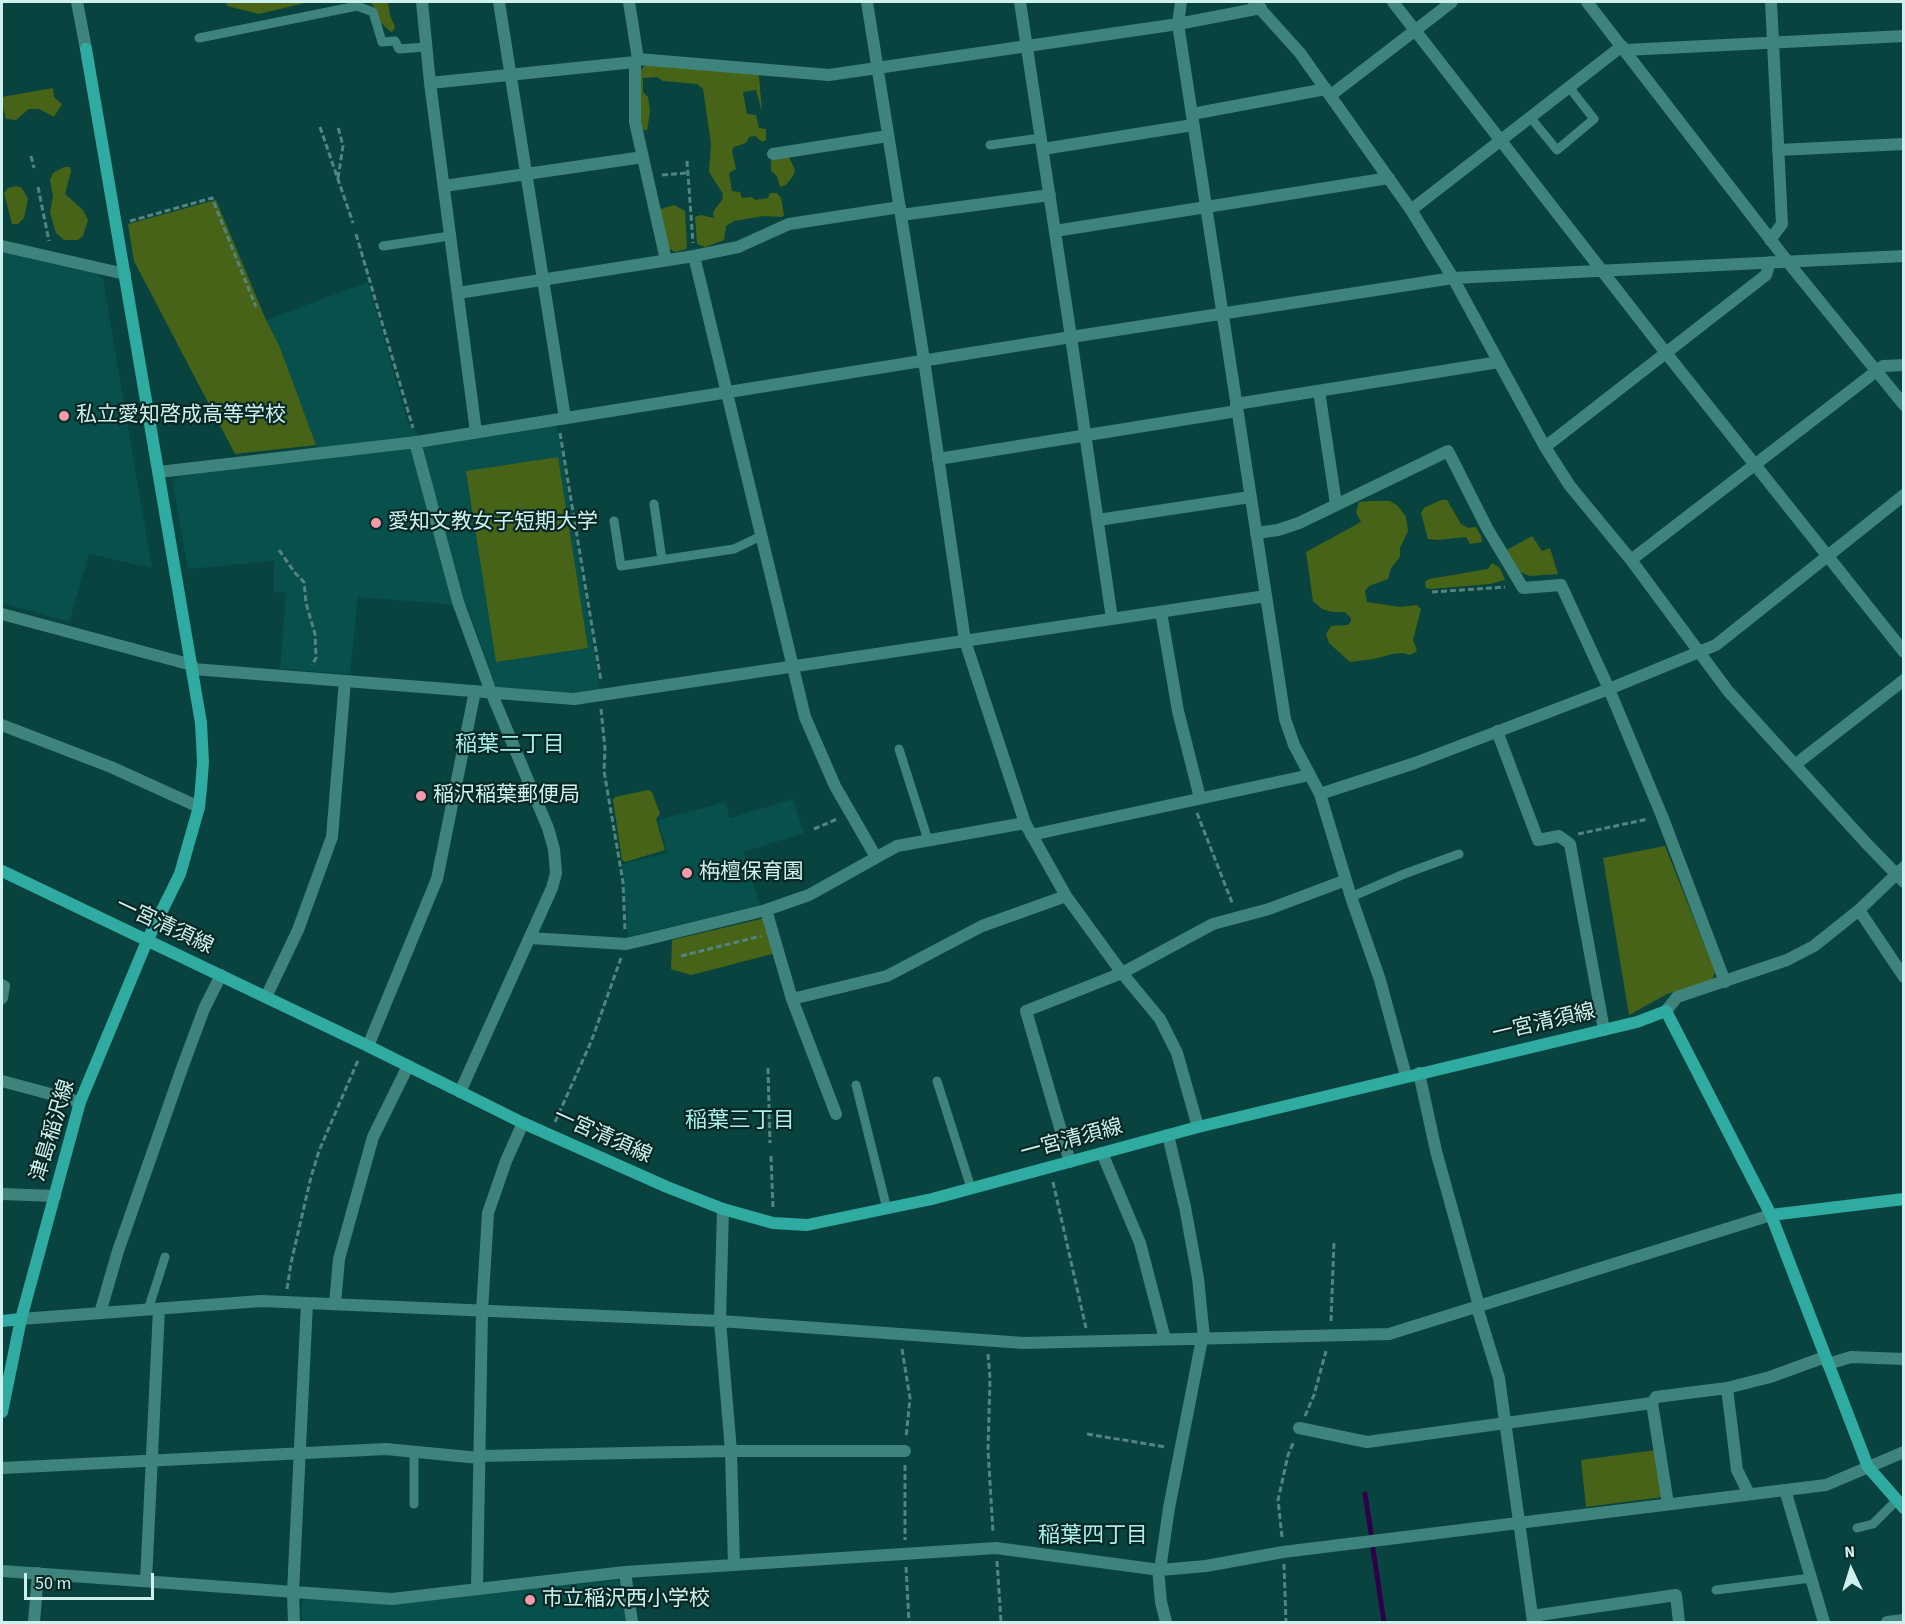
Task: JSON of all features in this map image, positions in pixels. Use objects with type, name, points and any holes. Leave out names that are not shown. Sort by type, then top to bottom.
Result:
[{"type":"main road","name":"津島稲沢線","points":[[2,1412],[21,1319],[80,1102],[147,941],[180,874],[199,807],[203,762],[201,723],[192,667],[86,49]]},
{"type":"main road","name":"一宮清須線","points":[[2,872],[221,975],[549,1135],[667,1187],[723,1209],[773,1223],[807,1225],[887,1209],[1198,1126],[1637,1022],[1666,1011]]},
{"type":"main road","points":[[1666,1011],[1771,1215],[1868,1467],[1900,1504]]},
{"type":"main road","points":[[1771,1215],[1904,1199]]},
{"type":"main road","points":[[2,1321],[21,1319]]},
{"type":"street","points":[[77,2],[86,49]]},
{"type":"street","points":[[422,2],[430,82],[476,432]]},
{"type":"street","points":[[499,2],[543,279],[561,418]]},
{"type":"street","points":[[629,2],[636,60],[635,122],[666,260]]},
{"type":"street","points":[[867,2],[924,360],[965,641],[1025,823],[1066,896],[1122,973],[1160,1019],[1177,1053],[1198,1126]]},
{"type":"street","points":[[1020,2],[1112,619]]},
{"type":"street","points":[[1182,2],[1178,24],[1285,719],[1294,745],[1320,794],[1351,897],[1413,1074],[1499,1378],[1533,1619],[1676,1596],[1679,1623]]},
{"type":"street","points":[[1393,2],[1666,353],[1904,652]]},
{"type":"street","points":[[1042,144],[1192,120],[1329,92],[1452,2]]},
{"type":"street","points":[[1587,2],[1770,240],[1904,405]]},
{"type":"street","points":[[1770,240],[1782,224],[1771,2]]},
{"type":"street","points":[[430,82],[636,60],[829,75],[1178,24],[1258,5],[1300,53],[1411,210],[1453,278],[1545,447],[1570,486],[1631,560],[1701,651],[1728,691],[1901,875],[1805,951],[1787,960],[1677,997],[1666,1011]]},
{"type":"street","points":[[1411,210],[1623,48],[1904,36]]},
{"type":"street","points":[[773,154],[888,136]]},
{"type":"street","points":[[1778,150],[1904,144]]},
{"type":"street","points":[[444,186],[643,157]]},
{"type":"street","points":[[1055,231],[1389,178]]},
{"type":"street","points":[[458,293],[738,247],[789,224],[1050,195]]},
{"type":"street","points":[[2,246],[125,274]]},
{"type":"street","points":[[694,256],[805,717],[835,786],[876,857]]},
{"type":"street","points":[[159,472],[416,442],[1071,336],[1453,278],[1904,256]]},
{"type":"street","points":[[1545,447],[1766,275],[1770,262]]},
{"type":"street","points":[[938,459],[1086,435],[1319,391],[1499,362]]},
{"type":"street","points":[[1631,560],[1876,370],[1882,366],[1904,365]]},
{"type":"street","points":[[1319,391],[1336,504]]},
{"type":"street","points":[[416,442],[458,602],[491,692],[548,828],[554,849],[555,873],[552,888],[460,1092]]},
{"type":"street","points":[[1256,533],[1278,530],[1299,523],[1448,451],[1487,528],[1523,588],[1561,585],[1609,689],[1662,816],[1725,982]]},
{"type":"street","points":[[1320,794],[1415,763],[1609,689],[1716,645],[1904,495]]},
{"type":"street","points":[[1098,520],[1250,497]]},
{"type":"street","points":[[2,614],[192,667],[574,699],[1266,596]]},
{"type":"street","points":[[1161,612],[1196,799]]},
{"type":"street","points":[[1796,764],[1904,680]]},
{"type":"street","points":[[266,997],[298,930],[332,837],[345,681]]},
{"type":"street","points":[[366,1046],[437,879],[475,691]]},
{"type":"street","points":[[2,725],[111,767],[199,807]]},
{"type":"street","points":[[1497,731],[1538,840],[1559,836],[1570,844],[1604,1030]]},
{"type":"street","points":[[1031,835],[1310,775]]},
{"type":"street","points":[[530,938],[626,944],[766,910],[809,895],[897,846],[1025,823]]},
{"type":"street","points":[[1070,1162],[1026,1011],[1122,973],[1213,924],[1269,909],[1346,880]]},
{"type":"street","points":[[792,999],[887,976],[982,926],[1066,896]]},
{"type":"street","points":[[766,910],[792,999],[836,1114]]},
{"type":"street","points":[[1859,910],[1904,977]]},
{"type":"street","points":[[100,1313],[118,1251],[177,1083],[204,1009],[221,975]]},
{"type":"street","points":[[2,985],[4,986],[2,998]]},
{"type":"street","points":[[335,1305],[339,1259],[373,1137],[408,1066]]},
{"type":"street","points":[[2,1081],[80,1102]]},
{"type":"street","points":[[477,1589],[482,1311],[488,1213],[506,1161],[523,1123]]},
{"type":"street","points":[[1166,1623],[1161,1602],[1159,1569],[1203,1338],[1198,1278],[1185,1207],[1168,1135]]},
{"type":"street","points":[[1101,1153],[1140,1243],[1165,1339]]},
{"type":"street","points":[[2,1194],[55,1196]]},
{"type":"street","points":[[723,1209],[720,1321],[731,1451],[734,1565]]},
{"type":"street","points":[[21,1319],[261,1301],[720,1321],[1024,1343],[1389,1334],[1771,1215]]},
{"type":"street","points":[[294,1623],[293,1592],[307,1303]]},
{"type":"street","points":[[146,1581],[152,1459],[154,1309]]},
{"type":"street","points":[[1668,1504],[1652,1403],[1656,1397],[1727,1388],[1826,1361],[1851,1357],[1904,1359]]},
{"type":"street","points":[[1727,1388],[1737,1470],[1749,1494]]},
{"type":"street","points":[[1299,1428],[1367,1442],[1652,1403]]},
{"type":"street","points":[[2,1468],[386,1449],[479,1457],[731,1451],[905,1451]]},
{"type":"street","points":[[2,1571],[392,1599],[625,1572],[995,1548],[1159,1569],[1206,1566],[1283,1552],[1826,1485],[1904,1452]]},
{"type":"street","points":[[1785,1490],[1824,1623]]},
{"type":"street","points":[[625,1572],[633,1623]]},
{"type":"street","points":[[33,1623],[38,1573]]},
{"type":"street","points":[[1887,1623],[1904,1620]]},
{"type":"lane","points":[[199,38],[357,6],[373,12],[382,42],[395,41],[399,49],[426,47]]},
{"type":"lane","points":[[1530,117],[1557,150],[1594,119],[1569,87]]},
{"type":"lane","points":[[990,145],[1042,144]]},
{"type":"lane","points":[[382,246],[450,236]]},
{"type":"lane","points":[[654,504],[662,560]]},
{"type":"lane","points":[[615,521],[621,566],[734,549],[761,536]]},
{"type":"lane","points":[[899,749],[928,840]]},
{"type":"lane","points":[[1351,897],[1404,874],[1459,855]]},
{"type":"lane","points":[[937,1081],[970,1188]]},
{"type":"lane","points":[[856,1084],[887,1209]]},
{"type":"lane","points":[[154,1309],[165,1257]]},
{"type":"lane","points":[[414,1452],[414,1504]]},
{"type":"lane","points":[[1857,1528],[1873,1524],[1900,1504]]},
{"type":"lane","points":[[1716,1590],[1811,1578]]},
{"type":"path","points":[[320,127],[353,223]]},
{"type":"path","points":[[338,127],[343,146],[338,179]]},
{"type":"path","points":[[31,156],[34,168]]},
{"type":"path","points":[[687,161],[694,256]]},
{"type":"path","points":[[647,176],[687,173]]},
{"type":"path","points":[[38,187],[49,243]]},
{"type":"path","points":[[116,224],[213,198],[256,307]]},
{"type":"path","points":[[357,234],[416,442]]},
{"type":"path","points":[[549,1135],[591,1041],[626,944],[623,882],[604,771],[602,695],[561,418]]},
{"type":"path","points":[[279,550],[304,582],[306,603],[315,634],[316,658],[306,678]]},
{"type":"path","points":[[1432,592],[1522,586]]},
{"type":"path","points":[[1196,799],[1238,917]]},
{"type":"path","points":[[814,829],[851,813]]},
{"type":"path","points":[[1559,836],[1662,816]]},
{"type":"path","points":[[681,956],[772,933]]},
{"type":"path","points":[[285,1302],[291,1263],[311,1177],[331,1123],[366,1046]]},
{"type":"path","points":[[768,1068],[770,1143]]},
{"type":"path","points":[[771,1156],[773,1223]]},
{"type":"path","points":[[1050,1167],[1089,1341]]},
{"type":"path","points":[[1286,1623],[1279,1509],[1280,1490],[1288,1455],[1314,1395],[1330,1335],[1334,1242]]},
{"type":"path","points":[[899,1334],[910,1398],[905,1451],[905,1554],[909,1623]]},
{"type":"path","points":[[987,1340],[990,1378],[988,1449],[1001,1623]]},
{"type":"path","points":[[1087,1434],[1181,1449]]},
{"type":"shaded area","name":"私立愛知啓成高等学校","points":[[2,251],[98,273],[103,279],[152,568],[89,554],[69,622],[2,603]]},
{"type":"shaded area","name":"愛知文教女子短期大学","points":[[368,282],[408,424],[429,446],[557,426],[600,689],[579,693],[496,687],[467,606],[358,597],[350,674],[280,669],[286,593],[274,592],[274,561],[188,569],[174,480],[179,476],[321,459],[279,345],[266,320]]},
{"type":"shaded area","name":"栴檀保育園","points":[[793,799],[804,833],[744,852],[760,905],[628,937],[622,864],[667,853],[658,820],[725,802],[730,818]]},
{"type":"shaded area","name":"市立稲沢西小学校","points":[[618,1580],[622,1584],[627,1622],[302,1622],[302,1602],[305,1598],[394,1604]]},
{"type":"green space","points":[[226,2],[309,2],[259,14],[227,6]]},
{"type":"green space","points":[[370,2],[388,2],[394,30],[391,32],[380,22],[376,9]]},
{"type":"green space","points":[[647,63],[759,76],[762,112],[756,90],[743,92],[747,114],[756,115],[759,128],[766,129],[766,140],[762,142],[755,136],[749,137],[746,143],[734,147],[732,151],[736,169],[729,173],[732,191],[740,192],[742,198],[752,197],[755,200],[768,198],[770,193],[777,193],[781,198],[784,215],[782,217],[764,216],[734,221],[726,226],[724,240],[705,247],[697,244],[695,217],[701,215],[714,218],[713,212],[722,200],[723,194],[709,172],[711,144],[703,89],[697,84],[663,81],[657,77],[643,78],[643,92],[648,97],[650,111],[647,130],[643,130],[639,120],[640,71]]},
{"type":"green space","points":[[53,88],[54,97],[62,104],[54,117],[39,109],[29,109],[16,120],[6,119],[2,97]]},
{"type":"green space","points":[[789,157],[795,170],[786,185],[780,187],[777,176],[771,171],[771,161],[773,158]]},
{"type":"green space","points":[[64,167],[70,167],[71,171],[65,194],[83,210],[88,220],[83,236],[78,240],[64,240],[56,233],[50,213],[53,196],[50,180],[53,173]]},
{"type":"green space","points":[[17,186],[22,188],[28,199],[24,218],[18,224],[12,224],[4,193],[8,188]]},
{"type":"green space","points":[[216,200],[266,320],[279,345],[316,445],[235,454],[134,261],[128,224]]},
{"type":"green space","points":[[674,205],[685,211],[687,247],[675,252],[668,248],[661,215],[661,209]]},
{"type":"green space","points":[[558,457],[588,648],[496,662],[466,471]]},
{"type":"green space","points":[[1441,500],[1447,500],[1461,524],[1468,528],[1476,527],[1482,542],[1470,544],[1466,537],[1428,539],[1421,513],[1424,508]]},
{"type":"green space","points":[[1390,501],[1398,506],[1406,517],[1408,531],[1400,548],[1400,557],[1391,568],[1388,579],[1369,586],[1365,591],[1367,602],[1400,607],[1417,605],[1421,609],[1413,640],[1417,651],[1410,655],[1392,654],[1350,662],[1329,643],[1326,634],[1331,626],[1348,625],[1351,618],[1345,612],[1322,609],[1313,601],[1306,552],[1361,522],[1356,512],[1359,502]]},
{"type":"green space","points":[[1532,536],[1542,551],[1550,548],[1558,574],[1530,576],[1518,571],[1505,551]]},
{"type":"green space","points":[[1492,563],[1500,568],[1505,580],[1490,584],[1426,588],[1425,582],[1429,579],[1488,569]]},
{"type":"green space","points":[[648,790],[652,792],[660,814],[656,819],[665,850],[625,862],[622,860],[613,800],[615,797]]},
{"type":"green space","points":[[1665,846],[1715,972],[1712,980],[1667,994],[1629,1015],[1603,858]]},
{"type":"green space","points":[[765,918],[776,953],[691,975],[671,969],[672,940]]},
{"type":"green space","points":[[1656,1450],[1663,1497],[1586,1507],[1581,1460]]},
{"type":"waterway","points":[[1365,1494],[1371,1533]]},
{"type":"waterway","points":[[1373,1549],[1384,1622]]},
{"type":"place","name":"私立愛知啓成高等学校","points":[[64,416]]},
{"type":"place","name":"愛知文教女子短期大学","points":[[376,523]]},
{"type":"place","name":"稲沢稲葉郵便局","points":[[421,796]]},
{"type":"place","name":"栴檀保育園","points":[[687,873]]},
{"type":"place","name":"市立稲沢西小学校","points":[[530,1600]]},
{"type":"district","name":"稲葉二丁目","points":[[510,746]]},
{"type":"district","name":"稲葉三丁目","points":[[740,1122]]},
{"type":"district","name":"稲葉四丁目","points":[[1093,1537]]}]
